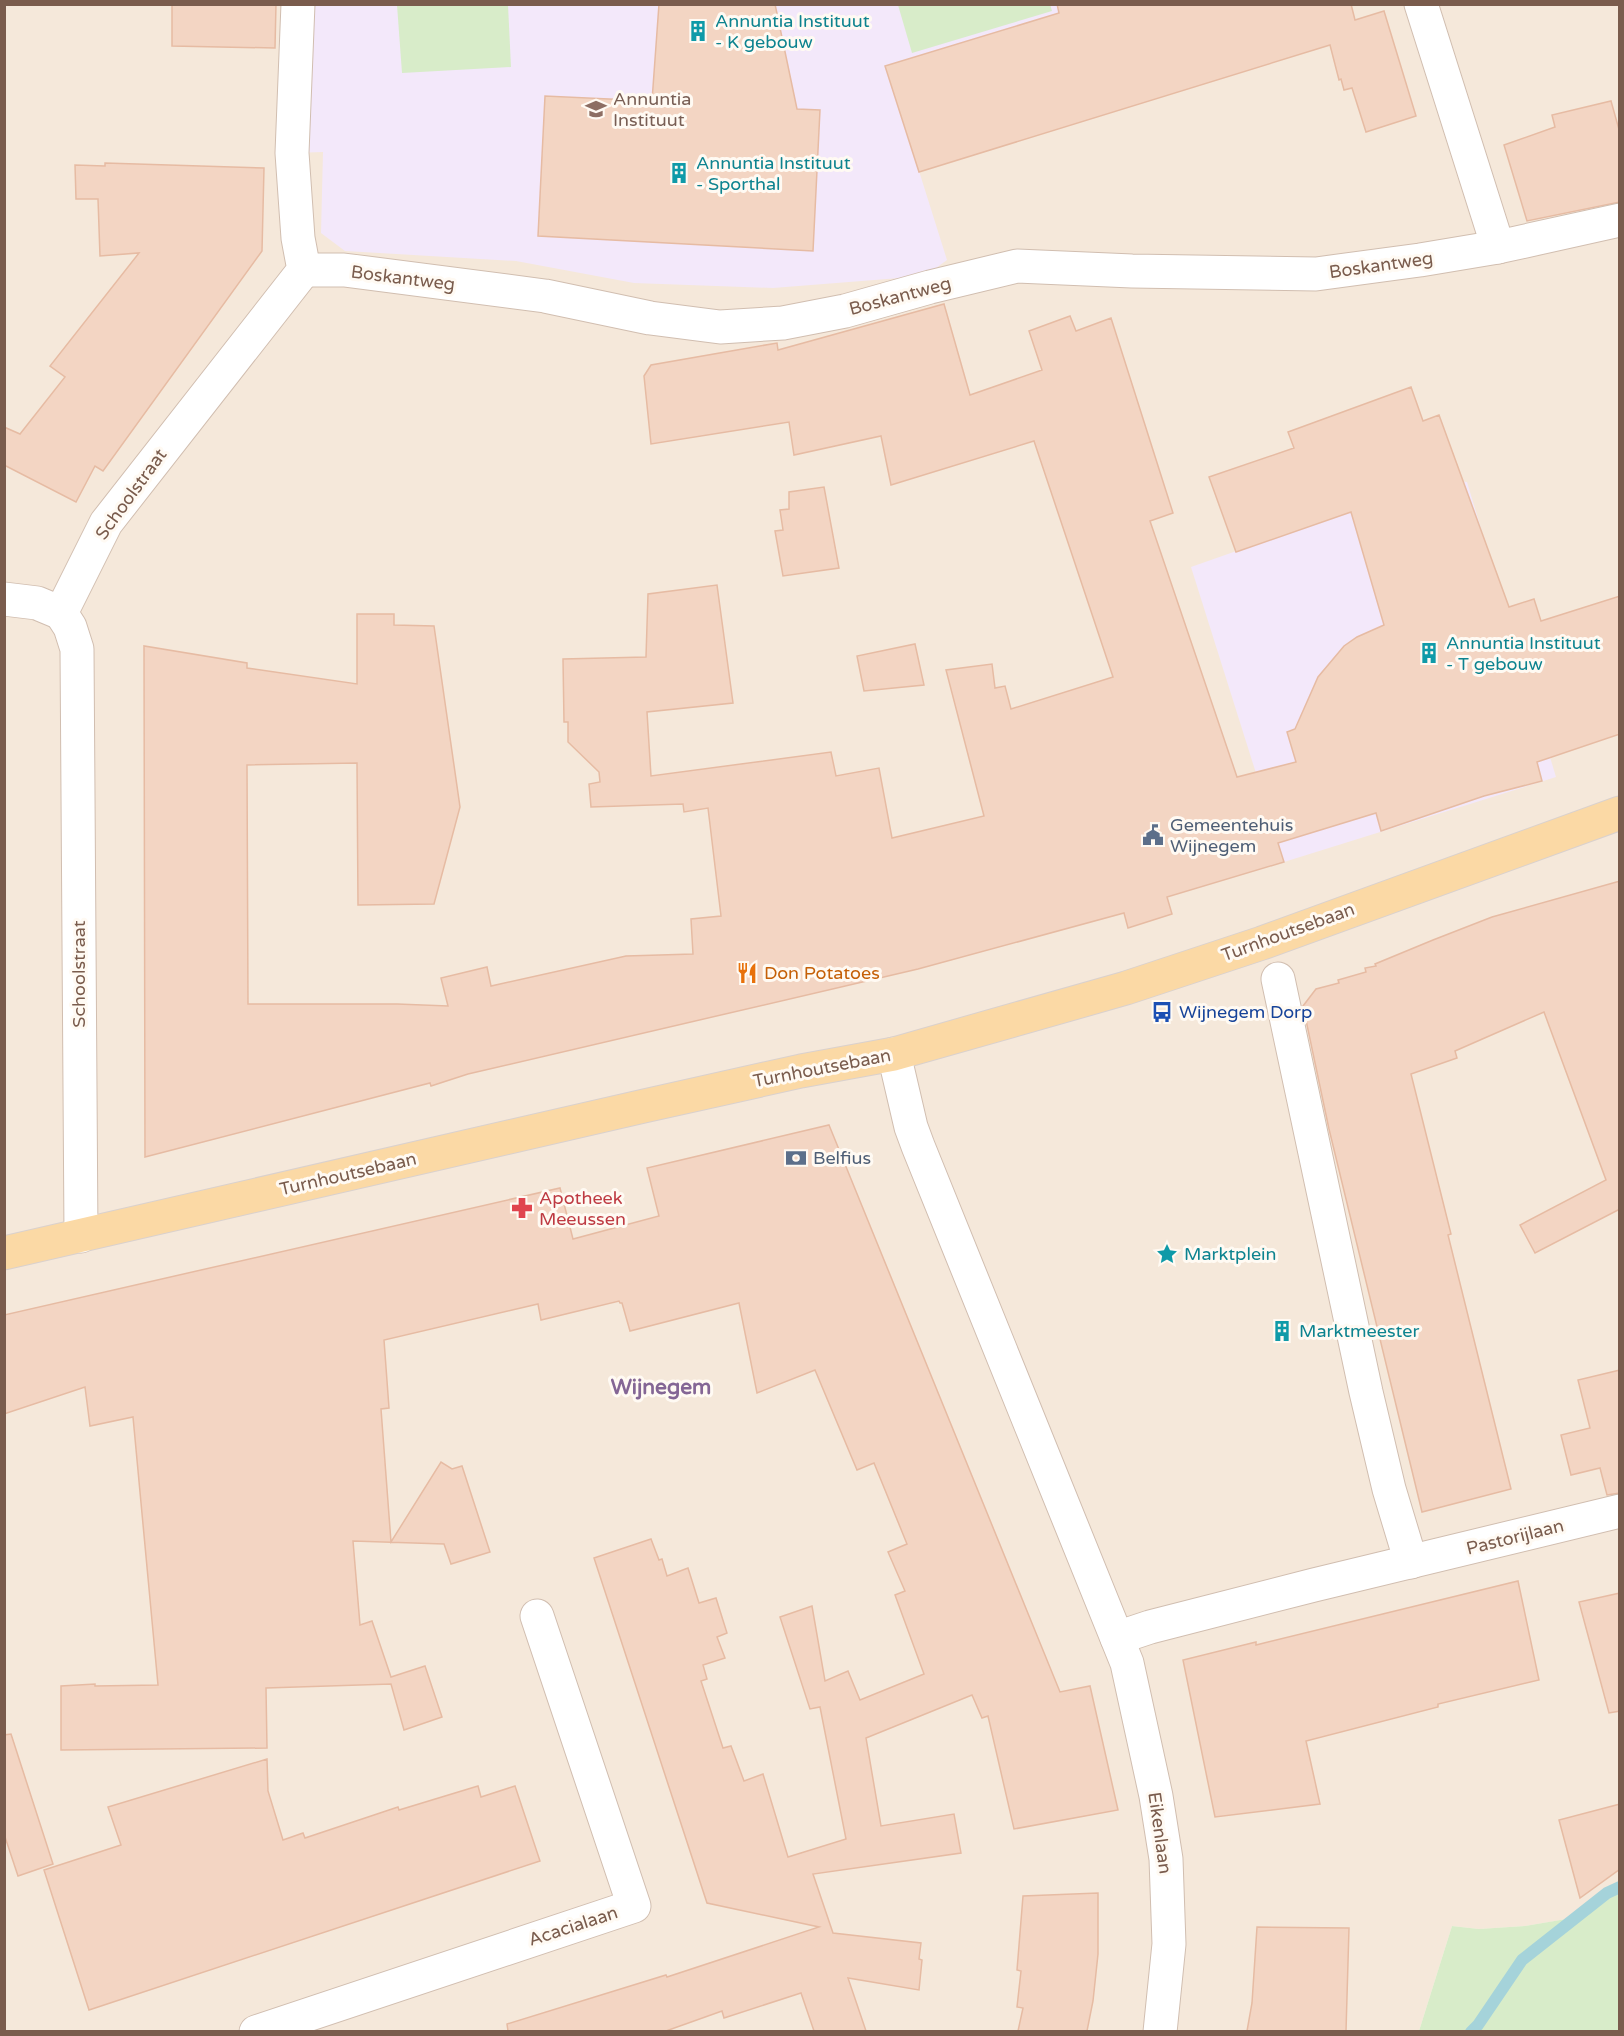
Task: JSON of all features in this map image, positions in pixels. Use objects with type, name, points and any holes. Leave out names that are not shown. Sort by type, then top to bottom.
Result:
[{"type":"main road","name":"Turnhoutsebaan","points":[[4,1253],[644,1106],[801,1071],[894,1054],[1148,981],[1262,943],[1620,813]]},
{"type":"street","points":[[298,4],[292,153],[298,238],[304,270]]},
{"type":"street","points":[[1421,4],[1498,247]]},
{"type":"street","name":"Boskantweg","points":[[304,270],[344,270],[545,296],[650,318],[720,327],[783,323],[845,311],[1017,266],[1132,271],[1316,274],[1498,247],[1620,220]]},
{"type":"street","name":"Schoolstraat","points":[[81,1236],[77,649],[70,627],[61,613],[106,523],[304,270]]},
{"type":"street","points":[[4,599],[37,603],[61,613]]},
{"type":"street","points":[[894,1054],[911,1127],[918,1146],[1117,1638],[1171,1621],[1411,1562],[1389,1489],[1366,1392],[1278,979]]},
{"type":"street","name":"Pastorijlaan","points":[[1411,1562],[1620,1511]]},
{"type":"street","name":"Acacialaan","points":[[256,2031],[634,1906],[537,1616]]},
{"type":"street","name":"Eikenlaan","points":[[1117,1638],[1133,1686],[1156,1796],[1166,1859],[1169,1944],[1160,2031]]},
{"type":"shaded area","name":"Annuntia Instituut","points":[[1057,4],[1059,13],[886,66],[947,260],[925,276],[773,288],[634,283],[516,261],[345,251],[321,233],[323,152],[292,153],[298,5]]},
{"type":"shaded area","points":[[5,5],[1619,5],[1619,1887],[1607,1893],[1579,1917],[1525,1926],[1479,1929],[1452,1926],[1419,2031],[5,2032]]},
{"type":"shaded area","name":"Annuntia Instituut - T gebouw","points":[[1442,479],[1467,482],[1556,777],[1284,862],[1191,567]]},
{"type":"green space","points":[[1050,4],[1052,11],[912,53],[898,5]]},
{"type":"green space","points":[[397,5],[508,5],[511,67],[402,73]]},
{"type":"green space","points":[[1619,1887],[1619,2031],[1419,2031],[1452,1926],[1479,1929],[1525,1926],[1578,1917],[1607,1893]]},
{"type":"building","points":[[172,4],[276,4],[275,48],[172,46]]},
{"type":"building","name":"Annuntia Instituut - Sporthal","points":[[659,4],[775,4],[797,109],[820,110],[813,251],[538,236],[545,96],[652,101]]},
{"type":"building","points":[[1057,4],[1351,4],[1355,20],[1384,11],[1416,116],[1366,132],[1352,88],[1344,90],[1341,79],[1339,80],[1330,45],[919,172],[885,66],[1059,13]]},
{"type":"building","points":[[1611,101],[1620,133],[1620,202],[1527,221],[1504,145],[1555,127],[1552,115]]},
{"type":"building","points":[[105,163],[264,168],[262,251],[103,471],[95,466],[76,502],[4,465],[4,427],[20,434],[65,377],[50,366],[139,253],[100,256],[98,199],[76,199],[75,165],[105,166]]},
{"type":"building","points":[[944,304],[970,395],[1042,370],[1029,331],[1070,316],[1076,331],[1111,318],[1173,513],[1150,521],[1237,777],[1296,762],[1287,732],[1295,729],[1318,677],[1344,646],[1357,637],[1384,625],[1351,512],[1236,552],[1209,477],[1294,448],[1288,432],[1411,387],[1423,421],[1439,415],[1509,607],[1534,599],[1541,621],[1620,596],[1620,734],[1537,762],[1542,781],[1484,796],[1381,831],[1376,813],[1278,843],[1284,862],[1167,897],[1172,914],[1128,928],[1124,913],[918,969],[468,1074],[431,1086],[430,1083],[145,1157],[144,646],[247,663],[247,668],[357,684],[357,614],[394,614],[394,625],[434,626],[460,807],[434,904],[358,905],[357,763],[247,765],[248,1004],[448,1006],[441,978],[487,967],[491,986],[626,956],[693,954],[691,919],[721,916],[708,808],[684,812],[683,804],[591,807],[589,784],[600,782],[599,772],[568,742],[568,722],[564,722],[563,659],[646,657],[648,594],[717,585],[733,703],[647,712],[651,776],[831,752],[836,776],[879,768],[892,838],[984,816],[946,670],[992,664],[995,688],[1005,686],[1011,709],[1113,677],[1034,441],[891,485],[881,436],[794,455],[789,422],[651,444],[644,376],[651,365],[777,343],[778,350]]},
{"type":"building","points":[[824,487],[839,568],[783,576],[775,531],[783,530],[780,510],[789,509],[789,492]]},
{"type":"building","points":[[915,644],[924,685],[864,691],[857,656]]},
{"type":"building","points":[[1620,881],[1620,1209],[1535,1253],[1520,1225],[1606,1180],[1544,1012],[1455,1051],[1457,1058],[1411,1074],[1511,1489],[1422,1512],[1329,1129],[1303,1006],[1316,989],[1366,972],[1365,968],[1376,966],[1375,964],[1433,940],[1492,917]]},
{"type":"building","points":[[829,1125],[1060,1692],[1090,1686],[1118,1810],[1014,1829],[988,1716],[982,1718],[972,1695],[866,1738],[881,1826],[954,1814],[961,1853],[813,1874],[833,1933],[921,1943],[919,1990],[848,1978],[866,2031],[814,2031],[801,1993],[724,2018],[722,2011],[666,2031],[508,2031],[507,2024],[666,1975],[667,1977],[819,1927],[707,1903],[594,1558],[651,1539],[659,1560],[662,1559],[667,1576],[688,1568],[699,1603],[716,1598],[727,1633],[717,1637],[725,1658],[703,1665],[707,1679],[701,1681],[723,1748],[731,1746],[744,1781],[763,1774],[788,1857],[846,1839],[820,1707],[810,1709],[780,1617],[812,1606],[825,1681],[848,1671],[860,1700],[924,1674],[895,1595],[905,1591],[888,1552],[907,1544],[874,1463],[857,1470],[815,1370],[757,1393],[739,1303],[630,1331],[622,1303],[619,1301],[541,1320],[538,1304],[384,1340],[389,1408],[381,1409],[391,1542],[441,1462],[452,1469],[462,1466],[490,1552],[451,1564],[444,1544],[353,1541],[360,1625],[372,1621],[391,1677],[425,1666],[442,1717],[404,1730],[391,1684],[266,1688],[267,1748],[61,1750],[61,1686],[158,1685],[133,1417],[90,1426],[85,1387],[4,1414],[4,1315],[560,1188],[573,1239],[659,1216],[647,1168]]},
{"type":"building","points":[[1620,1370],[1620,1493],[1607,1495],[1600,1468],[1571,1475],[1561,1435],[1590,1428],[1578,1380]]},
{"type":"building","points":[[1518,1581],[1539,1680],[1438,1704],[1438,1707],[1306,1741],[1320,1804],[1215,1817],[1183,1660],[1256,1642],[1256,1645]]},
{"type":"building","points":[[1620,1593],[1620,1711],[1609,1713],[1579,1602]]},
{"type":"building","points":[[11,1734],[53,1864],[18,1876],[4,1834],[4,1735]]},
{"type":"building","points":[[267,1759],[268,1791],[283,1840],[303,1833],[305,1838],[398,1807],[399,1810],[478,1786],[481,1797],[515,1786],[540,1861],[89,2010],[44,1870],[121,1845],[108,1807]]},
{"type":"building","points":[[1620,1804],[1620,1869],[1580,1898],[1559,1820]]},
{"type":"building","points":[[1098,1893],[1098,1954],[1087,2031],[1018,2031],[1023,2008],[1017,2007],[1021,1971],[1017,1970],[1023,1896]]},
{"type":"building","points":[[1257,1927],[1349,1928],[1346,2031],[1247,2031],[1252,2003]]},
{"type":"waterway","points":[[1471,2032],[1522,1960],[1607,1893],[1620,1887]]},
{"type":"place","name":"Annuntia Instituut - K gebouw","points":[[698,31]]},
{"type":"place","name":"Annuntia Instituut","points":[[596,109]]},
{"type":"place","name":"Annuntia Instituut - Sporthal","points":[[679,173]]},
{"type":"place","name":"Annuntia Instituut - T gebouw","points":[[1429,653]]},
{"type":"place","name":"Gemeentehuis Wijnegem","points":[[1153,835]]},
{"type":"place","name":"Don Potatoes","points":[[747,973]]},
{"type":"place","name":"Wijnegem Dorp","points":[[1162,1012]]},
{"type":"place","name":"Belfius","points":[[796,1158]]},
{"type":"place","name":"Apotheek Meeussen","points":[[522,1208]]},
{"type":"place","name":"Marktplein","points":[[1167,1254]]},
{"type":"place","name":"Marktmeester","points":[[1282,1331]]},
{"type":"district","name":"Wijnegem","points":[[661,1387]]}]
